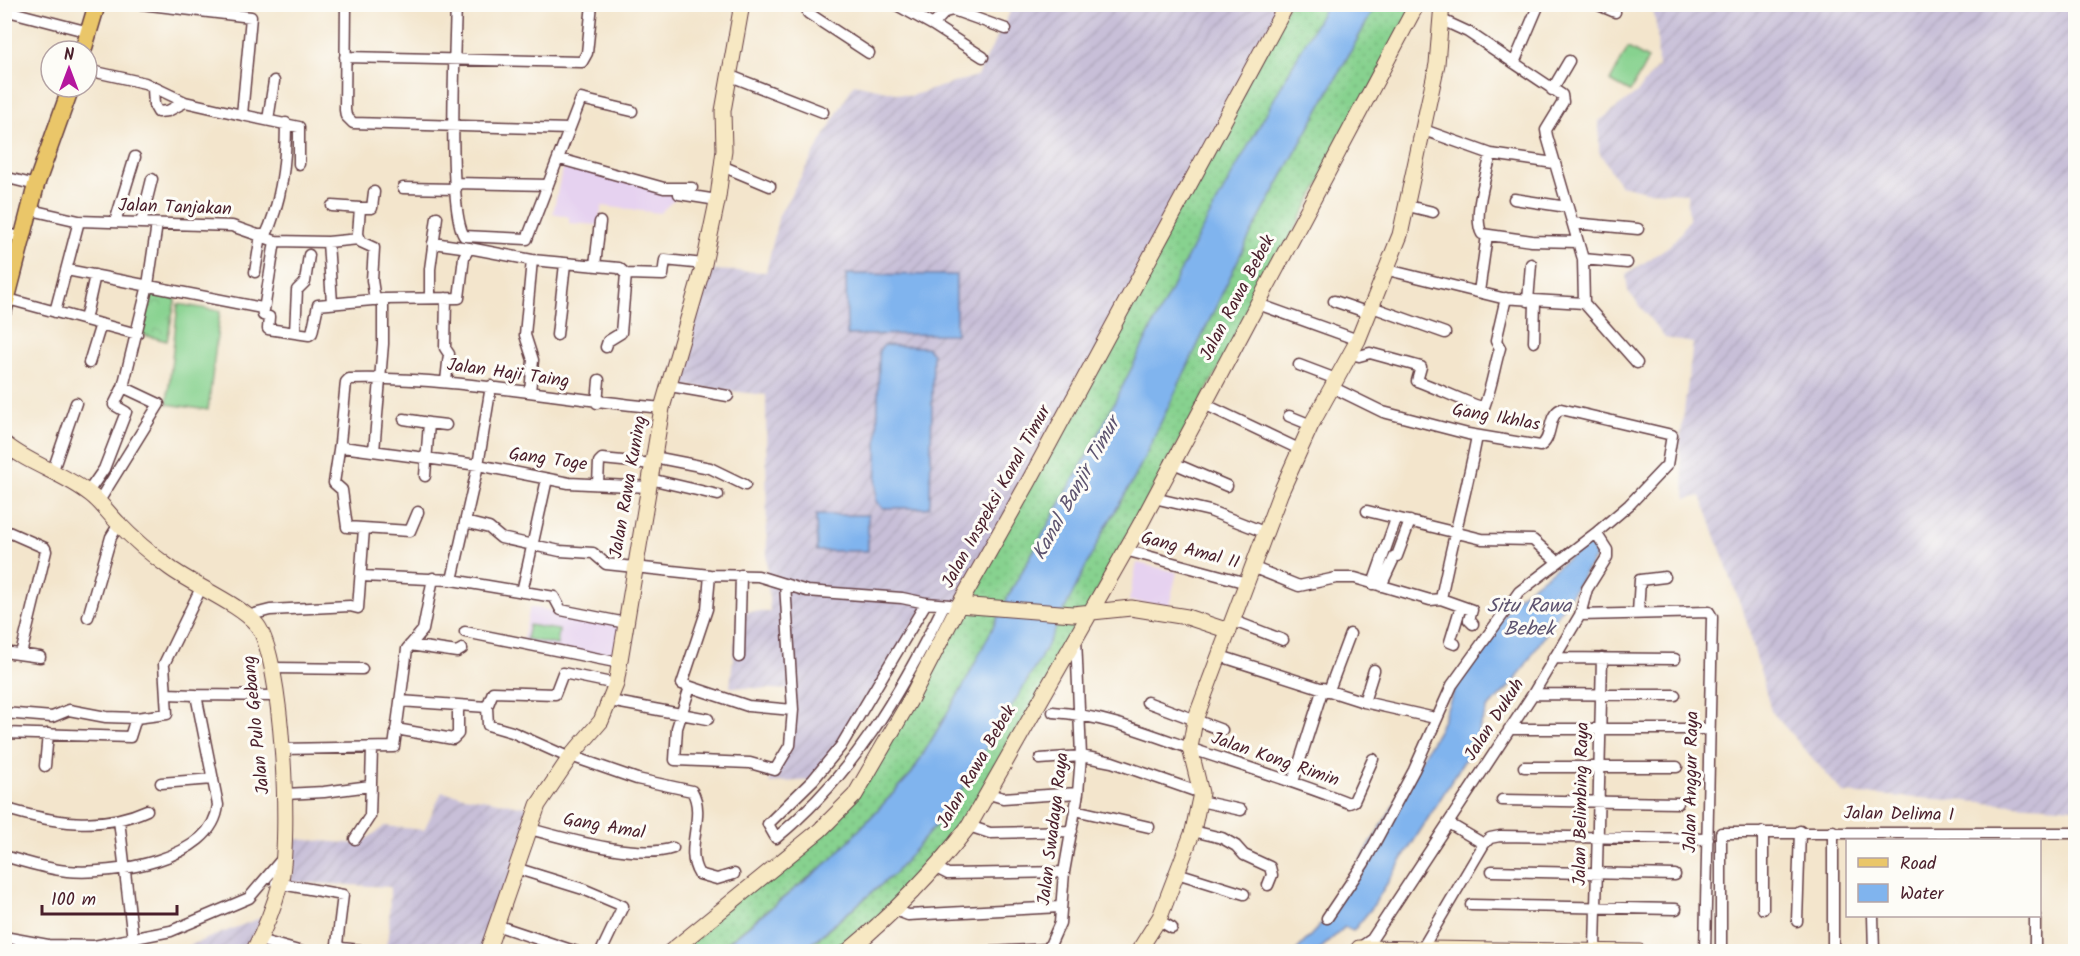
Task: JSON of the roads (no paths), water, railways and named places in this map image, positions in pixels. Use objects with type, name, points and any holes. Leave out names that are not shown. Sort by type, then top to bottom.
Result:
[{"type":"main road","points":[[87,39],[98,4]]},
{"type":"main road","points":[[6,304],[36,185],[67,99]]},
{"type":"street","points":[[141,4],[251,17],[242,115]]},
{"type":"street","points":[[346,4],[345,110],[349,120],[356,125],[569,129]]},
{"type":"street","points":[[456,4],[455,186],[462,232],[468,237],[527,239],[560,159],[581,99],[632,111]]},
{"type":"street","points":[[345,57],[582,62],[587,54],[592,4]]},
{"type":"street","name":"Jalan Rawa Kuning","points":[[487,951],[538,805],[570,757],[601,721],[616,684],[662,408],[704,264],[717,200],[722,166],[723,111],[742,4]]},
{"type":"street","points":[[810,4],[808,13],[869,53]]},
{"type":"street","points":[[895,4],[933,24],[983,57]]},
{"type":"street","name":"Jalan Inspeksi Kanal Timur","points":[[670,951],[820,830],[855,795],[909,702],[952,605],[1028,483],[1287,4]]},
{"type":"street","name":"Jalan Rawa Bebek","points":[[849,951],[896,910],[936,868],[969,826],[1076,635],[1093,610],[1418,4]]},
{"type":"street","points":[[1514,63],[1539,4]]},
{"type":"street","points":[[1596,4],[1615,12]]},
{"type":"street","points":[[933,24],[946,8],[1006,28]]},
{"type":"street","points":[[4,10],[89,32]]},
{"type":"street","points":[[1139,951],[1158,920],[1193,831],[1201,797],[1190,748],[1195,720],[1232,626],[1264,532],[1299,449],[1358,340],[1388,270],[1408,206],[1424,130],[1442,12],[1564,98],[1546,130],[1583,259],[1584,303],[1637,363]]},
{"type":"street","points":[[1552,90],[1569,61]]},
{"type":"street","points":[[99,73],[145,83],[184,102],[286,123],[300,129],[299,164]]},
{"type":"street","points":[[728,75],[823,112]]},
{"type":"street","points":[[268,120],[274,81]]},
{"type":"street","points":[[153,88],[154,105],[158,112],[168,111],[184,102]]},
{"type":"street","points":[[255,272],[280,194],[286,159],[286,123]]},
{"type":"street","points":[[1424,130],[1491,154],[1554,163]]},
{"type":"street","points":[[1491,154],[1482,190],[1480,231],[1487,235],[1532,242],[1578,242]]},
{"type":"street","points":[[115,222],[135,157]]},
{"type":"street","points":[[560,159],[664,188],[692,188]]},
{"type":"street","points":[[722,166],[770,186]]},
{"type":"street","points":[[4,177],[36,185]]},
{"type":"street","points":[[141,223],[152,179]]},
{"type":"street","points":[[402,188],[548,185]]},
{"type":"street","points":[[332,206],[372,208],[374,192]]},
{"type":"street","points":[[668,192],[717,200]]},
{"type":"street","points":[[1514,199],[1567,207]]},
{"type":"street","points":[[1408,206],[1433,212]]},
{"type":"street","points":[[360,208],[359,239],[374,248],[372,280],[379,299],[380,378],[374,451]]},
{"type":"street","name":"Jalan Tanjakan","points":[[31,210],[79,221],[232,226],[267,237],[328,242],[359,239]]},
{"type":"street","points":[[430,297],[437,217]]},
{"type":"street","points":[[55,312],[79,221]]},
{"type":"street","points":[[595,265],[600,222]]},
{"type":"street","points":[[1573,223],[1638,230]]},
{"type":"street","points":[[93,497],[126,412],[114,405],[123,387],[137,334],[148,285],[157,224]]},
{"type":"street","points":[[4,233],[24,238]]},
{"type":"street","points":[[1479,292],[1487,235]]},
{"type":"street","points":[[267,237],[263,315],[269,317],[268,329],[311,334],[317,306],[379,299],[459,298],[464,257],[469,248]]},
{"type":"street","points":[[328,242],[332,303]]},
{"type":"street","points":[[433,243],[532,260],[622,269],[627,274],[663,275],[665,260],[704,264]]},
{"type":"street","points":[[295,333],[297,290],[305,280],[309,255]]},
{"type":"street","points":[[1583,259],[1627,263]]},
{"type":"street","points":[[530,392],[533,360],[525,335],[532,260]]},
{"type":"street","points":[[557,335],[565,264]]},
{"type":"street","points":[[1531,264],[1534,342]]},
{"type":"street","points":[[67,270],[264,310]]},
{"type":"street","points":[[1388,270],[1506,298],[1584,303]]},
{"type":"street","points":[[606,347],[608,341],[621,333],[627,274]]},
{"type":"street","points":[[85,320],[94,275]]},
{"type":"street","points":[[446,298],[445,348],[449,354],[446,381]]},
{"type":"street","points":[[1351,354],[1359,356],[1370,353],[1421,367],[1417,381],[1443,390],[1477,407],[1484,406],[1495,380],[1494,369],[1500,348],[1496,341],[1506,298]]},
{"type":"street","points":[[1334,302],[1371,310],[1445,333]]},
{"type":"street","points":[[6,304],[55,312],[137,334]]},
{"type":"street","points":[[1258,304],[1358,340]]},
{"type":"street","points":[[89,363],[101,324]]},
{"type":"street","name":"Gang Ikhlas","points":[[1299,365],[1383,412],[1477,436],[1543,446],[1556,413],[1561,409],[1672,435],[1667,465],[1629,505],[1596,533]]},
{"type":"street","name":"Jalan Haji Taing","points":[[340,443],[349,379],[446,381],[597,403],[662,408]]},
{"type":"street","points":[[597,403],[599,380]]},
{"type":"street","points":[[452,579],[478,465],[491,386]]},
{"type":"street","points":[[670,386],[728,396]]},
{"type":"street","points":[[93,497],[159,404],[123,387]]},
{"type":"street","points":[[52,473],[76,403]]},
{"type":"street","points":[[1202,403],[1299,449]]},
{"type":"street","points":[[1289,416],[1311,425]]},
{"type":"street","points":[[404,419],[446,425]]},
{"type":"street","points":[[425,476],[429,423]]},
{"type":"street","points":[[1441,599],[1455,531],[1465,502],[1477,436]]},
{"type":"street","points":[[340,443],[334,486],[342,490],[342,499],[346,505],[347,526],[410,531],[418,512]]},
{"type":"street","name":"Gang Toge","points":[[340,443],[342,447],[478,465],[569,483],[598,483],[652,472]]},
{"type":"street","points":[[4,466],[8,446]]},
{"type":"street","name":"Jalan Pulo Gebang","points":[[8,446],[93,497],[119,524],[170,568],[247,616],[264,635],[273,668],[285,794],[283,858],[273,882],[256,946]]},
{"type":"street","points":[[598,483],[599,462],[602,459],[652,472],[718,495]]},
{"type":"street","points":[[1172,462],[1227,486]]},
{"type":"street","points":[[652,472],[710,468],[745,485]]},
{"type":"street","points":[[522,592],[547,479]]},
{"type":"street","points":[[1154,498],[1210,511],[1264,532]]},
{"type":"street","points":[[1367,511],[1497,541],[1533,540],[1558,562]]},
{"type":"street","points":[[1377,585],[1396,519]]},
{"type":"street","points":[[1377,585],[1397,556],[1410,521]]},
{"type":"street","points":[[465,522],[489,528],[501,538],[534,546],[560,551],[593,553],[606,564],[710,575],[758,576],[807,591],[902,598],[926,603],[1073,614],[1121,608],[1150,610],[1232,626],[1283,640]]},
{"type":"street","points":[[88,617],[109,544],[119,524]]},
{"type":"street","points":[[247,616],[270,610],[350,606],[358,608],[364,529]]},
{"type":"street","points":[[4,530],[45,548],[46,551],[21,654]]},
{"type":"street","points":[[1327,918],[1364,863],[1414,770],[1435,718],[1452,685],[1510,603],[1530,583],[1596,533]]},
{"type":"street","name":"Jalan Dukuh","points":[[1358,950],[1372,939],[1533,694],[1580,615],[1587,589],[1607,557],[1607,550],[1596,533]]},
{"type":"street","name":"Gang Amal II","points":[[1125,550],[1247,583]]},
{"type":"street","points":[[1252,567],[1299,586],[1345,578],[1430,600],[1441,599],[1472,610],[1469,620],[1473,624]]},
{"type":"street","points":[[710,575],[707,609],[682,682],[690,687],[748,706],[794,710]]},
{"type":"street","points":[[739,657],[741,575]]},
{"type":"street","points":[[361,576],[452,579],[554,597],[561,610],[626,623]]},
{"type":"street","points":[[1580,615],[1638,614],[1640,580],[1665,577]]},
{"type":"street","points":[[281,749],[394,747],[406,654],[410,645],[423,630],[433,578]]},
{"type":"street","points":[[690,687],[677,728],[675,760],[750,763],[775,770],[790,745],[794,710],[785,584]]},
{"type":"street","points":[[4,713],[52,717],[69,710],[106,717],[136,718],[167,714],[165,664],[201,588]]},
{"type":"street","points":[[926,603],[842,746],[813,780],[768,824],[776,838],[834,784],[878,726],[952,605]]},
{"type":"street","points":[[1455,644],[1450,642],[1461,606]]},
{"type":"street","name":"Jalan Anggur Raya","points":[[1638,614],[1711,614],[1705,951]]},
{"type":"street","points":[[465,632],[620,663]]},
{"type":"street","points":[[1293,782],[1326,689],[1350,634]]},
{"type":"street","name":"Jalan Swadaya Raya","points":[[1048,950],[1060,923],[1064,873],[1078,793],[1081,756],[1076,635]]},
{"type":"street","points":[[410,645],[457,652],[462,649]]},
{"type":"street","points":[[4,652],[40,657]]},
{"type":"street","points":[[1220,656],[1364,702],[1435,718]]},
{"type":"street","points":[[1553,658],[1676,659]]},
{"type":"street","name":"Jalan Belimbing Raya","points":[[1595,950],[1602,658]]},
{"type":"street","points":[[273,668],[362,669]]},
{"type":"street","points":[[1364,702],[1374,670]]},
{"type":"street","points":[[616,684],[566,673],[560,676],[555,693],[493,692],[487,707],[488,725],[512,732],[570,757],[637,779],[692,791],[696,804],[692,854],[695,868],[699,874],[711,878],[734,874]]},
{"type":"street","points":[[166,694],[276,696]]},
{"type":"street","points":[[1533,694],[1675,695]]},
{"type":"street","points":[[4,856],[67,871],[127,870],[177,852],[209,830],[215,822],[218,805],[196,695]]},
{"type":"street","points":[[400,701],[487,707]]},
{"type":"street","points":[[610,701],[708,719]]},
{"type":"street","points":[[1147,702],[1222,730]]},
{"type":"street","points":[[396,729],[453,739],[458,734],[458,705]]},
{"type":"street","name":"Jalan Kong Rimin","points":[[1053,712],[1079,714],[1123,724],[1349,803],[1355,799],[1373,759]]},
{"type":"street","points":[[4,733],[130,737],[136,718]]},
{"type":"street","points":[[1509,729],[1709,729]]},
{"type":"street","points":[[45,766],[48,734]]},
{"type":"street","points":[[355,838],[370,816],[372,749]]},
{"type":"street","points":[[1040,759],[1081,756],[1121,765],[1201,797],[1241,810]]},
{"type":"street","points":[[1524,766],[1677,767]]},
{"type":"street","points":[[161,783],[213,779]]},
{"type":"street","points":[[285,794],[370,786]]},
{"type":"street","points":[[986,793],[1003,798],[1078,793]]},
{"type":"street","points":[[1502,800],[1678,803]]},
{"type":"street","points":[[4,808],[62,822],[119,820],[147,810]]},
{"type":"street","points":[[1075,810],[1149,827]]},
{"type":"street","points":[[119,820],[127,870],[133,940]]},
{"type":"street","points":[[1448,824],[1484,844]]},
{"type":"street","points":[[969,826],[990,833],[1072,831]]},
{"type":"street","name":"Gang Amal","points":[[530,829],[585,843],[650,852],[673,848]]},
{"type":"street","points":[[1193,831],[1222,838],[1236,846],[1244,855],[1270,867],[1272,875],[1268,885]]},
{"type":"street","points":[[1797,921],[1800,831]]},
{"type":"street","points":[[1833,831],[1833,951]]},
{"type":"street","name":"Jalan Delima I","points":[[1722,951],[1721,833],[1833,831],[1873,836],[2037,837],[2076,833]]},
{"type":"street","points":[[1763,832],[1763,909]]},
{"type":"street","points":[[1429,950],[1484,844],[1491,838],[1500,836],[1708,839]]},
{"type":"street","points":[[515,868],[583,889],[623,906],[601,951]]},
{"type":"street","points":[[936,868],[948,874],[1064,873]]},
{"type":"street","points":[[1492,871],[1675,875]]},
{"type":"street","points":[[1177,873],[1244,894]]},
{"type":"street","points":[[4,937],[75,946],[133,940],[171,931],[237,905],[273,882],[343,895],[337,944],[341,948],[360,950]]},
{"type":"street","points":[[1471,905],[1676,909]]},
{"type":"street","points":[[896,910],[908,915],[1060,907]]},
{"type":"street","points":[[1873,917],[1874,951]]},
{"type":"street","points":[[2035,917],[2035,951]]},
{"type":"street","points":[[1158,920],[1173,928]]},
{"type":"street","points":[[496,925],[577,951]]},
{"type":"street","points":[[256,946],[302,951]]},
{"type":"street","points":[[990,951],[1048,950]]},
{"type":"street","points":[[1358,950],[1640,951]]},
{"type":"water","name":"Kanal Banjir Timur","points":[[1326,5],[1376,5],[1247,241],[1134,479],[1104,530],[1039,661],[951,807],[895,873],[802,951],[716,952],[832,859],[912,773],[964,685],[1011,591],[1094,443],[1195,242]]},
{"type":"water","points":[[846,274],[956,275],[956,334],[847,335]]},
{"type":"water","points":[[884,345],[926,347],[933,353],[929,507],[882,508],[876,501],[879,350]]},
{"type":"water","points":[[816,515],[868,515],[868,551],[817,551]]},
{"type":"water","name":"Situ Rawa Bebek","points":[[1591,541],[1596,542],[1596,556],[1515,681],[1487,709],[1471,750],[1371,909],[1353,931],[1345,927],[1318,951],[1295,952],[1326,919],[1439,729],[1459,678],[1515,599]]}]
